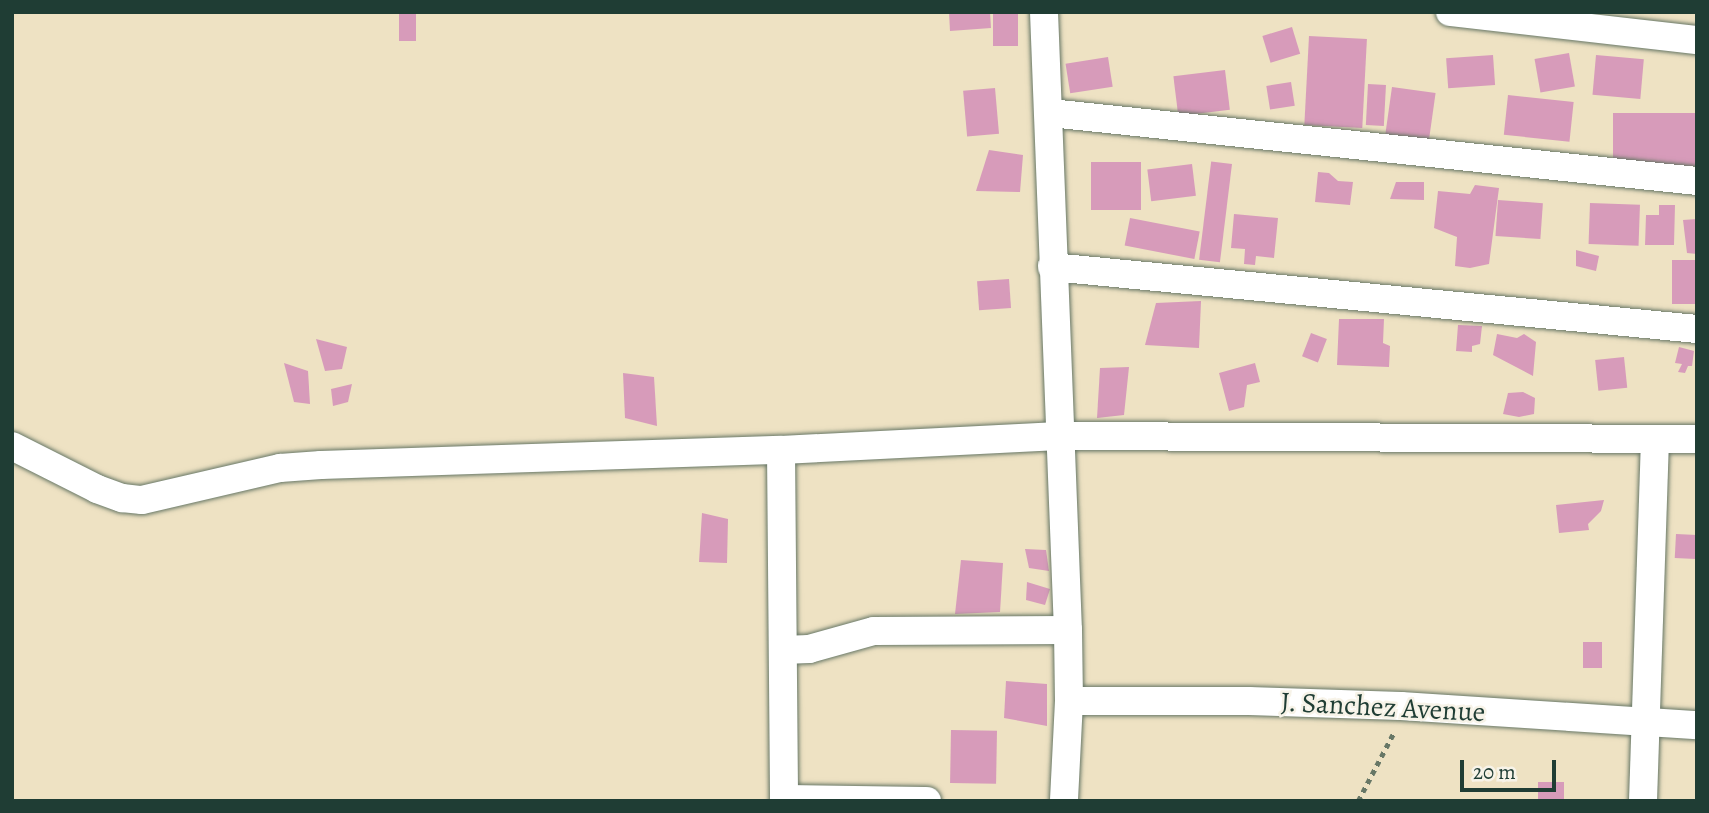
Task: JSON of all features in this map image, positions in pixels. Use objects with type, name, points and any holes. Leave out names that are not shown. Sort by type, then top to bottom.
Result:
[{"type":"street","points":[[1044,12],[1068,630],[1069,701],[1064,801]]},
{"type":"street","points":[[1450,12],[1697,40]]},
{"type":"street","points":[[1049,113],[1697,181]]},
{"type":"street","points":[[1052,267],[1697,329]]},
{"type":"street","points":[[12,446],[97,489],[122,498],[142,500],[280,468],[781,450],[1059,436],[1697,439]]},
{"type":"street","points":[[1643,801],[1655,440]]},
{"type":"street","points":[[781,450],[784,800],[927,801]]},
{"type":"street","points":[[783,650],[809,649],[874,631],[1068,630]]},
{"type":"street","name":"J. Sanchez Avenue","points":[[1069,701],[1249,701],[1401,706],[1697,725]]},
{"type":"path","points":[[1358,801],[1391,743],[1401,706]]},
{"type":"building","points":[[399,12],[416,12],[416,41],[399,41]]},
{"type":"building","points":[[949,12],[990,12],[991,28],[950,31]]},
{"type":"building","points":[[993,12],[1018,12],[1018,46],[993,46]]},
{"type":"building","points":[[1292,27],[1300,54],[1271,63],[1262,36]]},
{"type":"building","points":[[1309,36],[1367,39],[1362,128],[1304,125]]},
{"type":"building","points":[[1569,53],[1575,86],[1540,93],[1535,59]]},
{"type":"building","points":[[1493,55],[1495,85],[1448,88],[1446,58]]},
{"type":"building","points":[[1596,55],[1644,59],[1640,99],[1593,95]]},
{"type":"building","points":[[1108,57],[1113,87],[1070,93],[1066,64]]},
{"type":"building","points":[[1225,70],[1230,110],[1178,116],[1173,76]]},
{"type":"building","points":[[1291,82],[1295,106],[1270,110],[1266,86]]},
{"type":"building","points":[[1368,84],[1386,85],[1384,126],[1366,125]]},
{"type":"building","points":[[1392,87],[1436,93],[1428,145],[1385,138]]},
{"type":"building","points":[[995,88],[999,134],[967,137],[963,91]]},
{"type":"building","points":[[1508,95],[1574,102],[1569,142],[1504,135]]},
{"type":"building","points":[[1613,113],[1697,113],[1697,166],[1613,166]]},
{"type":"building","points":[[989,150],[1023,155],[1020,192],[976,191]]},
{"type":"building","points":[[1211,161],[1232,164],[1220,262],[1199,260]]},
{"type":"building","points":[[1091,162],[1141,162],[1141,210],[1091,210]]},
{"type":"building","points":[[1192,164],[1196,196],[1151,201],[1147,169]]},
{"type":"building","points":[[1318,172],[1329,173],[1338,181],[1353,182],[1350,205],[1315,202]]},
{"type":"building","points":[[1396,182],[1424,182],[1424,200],[1390,199]]},
{"type":"building","points":[[1475,185],[1499,188],[1489,264],[1470,268],[1455,266],[1457,237],[1434,228],[1438,191],[1470,194]]},
{"type":"building","points":[[1498,200],[1543,203],[1540,239],[1495,236]]},
{"type":"building","points":[[1590,203],[1640,205],[1639,246],[1589,244]]},
{"type":"building","points":[[1659,205],[1675,205],[1674,245],[1645,245],[1646,215],[1659,215]]},
{"type":"building","points":[[1234,214],[1278,218],[1274,258],[1256,256],[1255,265],[1244,264],[1245,249],[1231,248]]},
{"type":"building","points":[[1130,218],[1200,232],[1194,259],[1125,245]]},
{"type":"building","points":[[1697,219],[1697,254],[1687,253],[1683,220]]},
{"type":"building","points":[[1576,250],[1599,256],[1596,271],[1576,266]]},
{"type":"building","points":[[1672,260],[1697,260],[1697,304],[1672,304]]},
{"type":"building","points":[[1009,279],[1011,308],[979,310],[977,281]]},
{"type":"building","points":[[1201,301],[1199,348],[1145,345],[1156,303]]},
{"type":"building","points":[[1339,319],[1384,319],[1383,343],[1390,346],[1389,367],[1337,365]]},
{"type":"building","points":[[1458,325],[1482,326],[1480,344],[1472,346],[1472,352],[1456,351]]},
{"type":"building","points":[[1311,333],[1327,339],[1318,362],[1302,356]]},
{"type":"building","points":[[1497,334],[1517,338],[1524,334],[1536,342],[1533,376],[1493,355]]},
{"type":"building","points":[[316,339],[347,347],[342,369],[325,371]]},
{"type":"building","points":[[1679,347],[1694,351],[1692,366],[1688,366],[1685,373],[1678,372],[1682,364],[1675,363]]},
{"type":"building","points":[[1624,357],[1627,388],[1598,391],[1595,360]]},
{"type":"building","points":[[284,363],[308,371],[310,404],[294,402]]},
{"type":"building","points":[[1255,363],[1260,382],[1247,385],[1244,407],[1229,411],[1219,373]]},
{"type":"building","points":[[1129,367],[1124,415],[1097,418],[1100,368]]},
{"type":"building","points":[[623,373],[654,377],[657,426],[625,418]]},
{"type":"building","points":[[352,384],[348,402],[333,406],[331,389]]},
{"type":"building","points":[[1523,392],[1535,398],[1534,414],[1519,417],[1503,414],[1508,393]]},
{"type":"building","points":[[1604,500],[1601,511],[1588,524],[1589,530],[1559,533],[1556,505]]},
{"type":"building","points":[[702,513],[728,519],[727,563],[699,562]]},
{"type":"building","points":[[1676,534],[1697,535],[1696,559],[1675,558]]},
{"type":"building","points":[[1025,549],[1046,550],[1049,571],[1029,568]]},
{"type":"building","points":[[961,560],[1003,563],[1000,612],[955,614]]},
{"type":"building","points":[[1027,582],[1050,589],[1045,605],[1026,600]]},
{"type":"building","points":[[1583,642],[1602,642],[1602,668],[1583,668]]},
{"type":"building","points":[[1006,681],[1047,684],[1047,726],[1004,718]]},
{"type":"building","points":[[951,730],[997,731],[996,784],[950,783]]},
{"type":"building","points":[[1538,782],[1564,782],[1564,801],[1538,801]]}]
